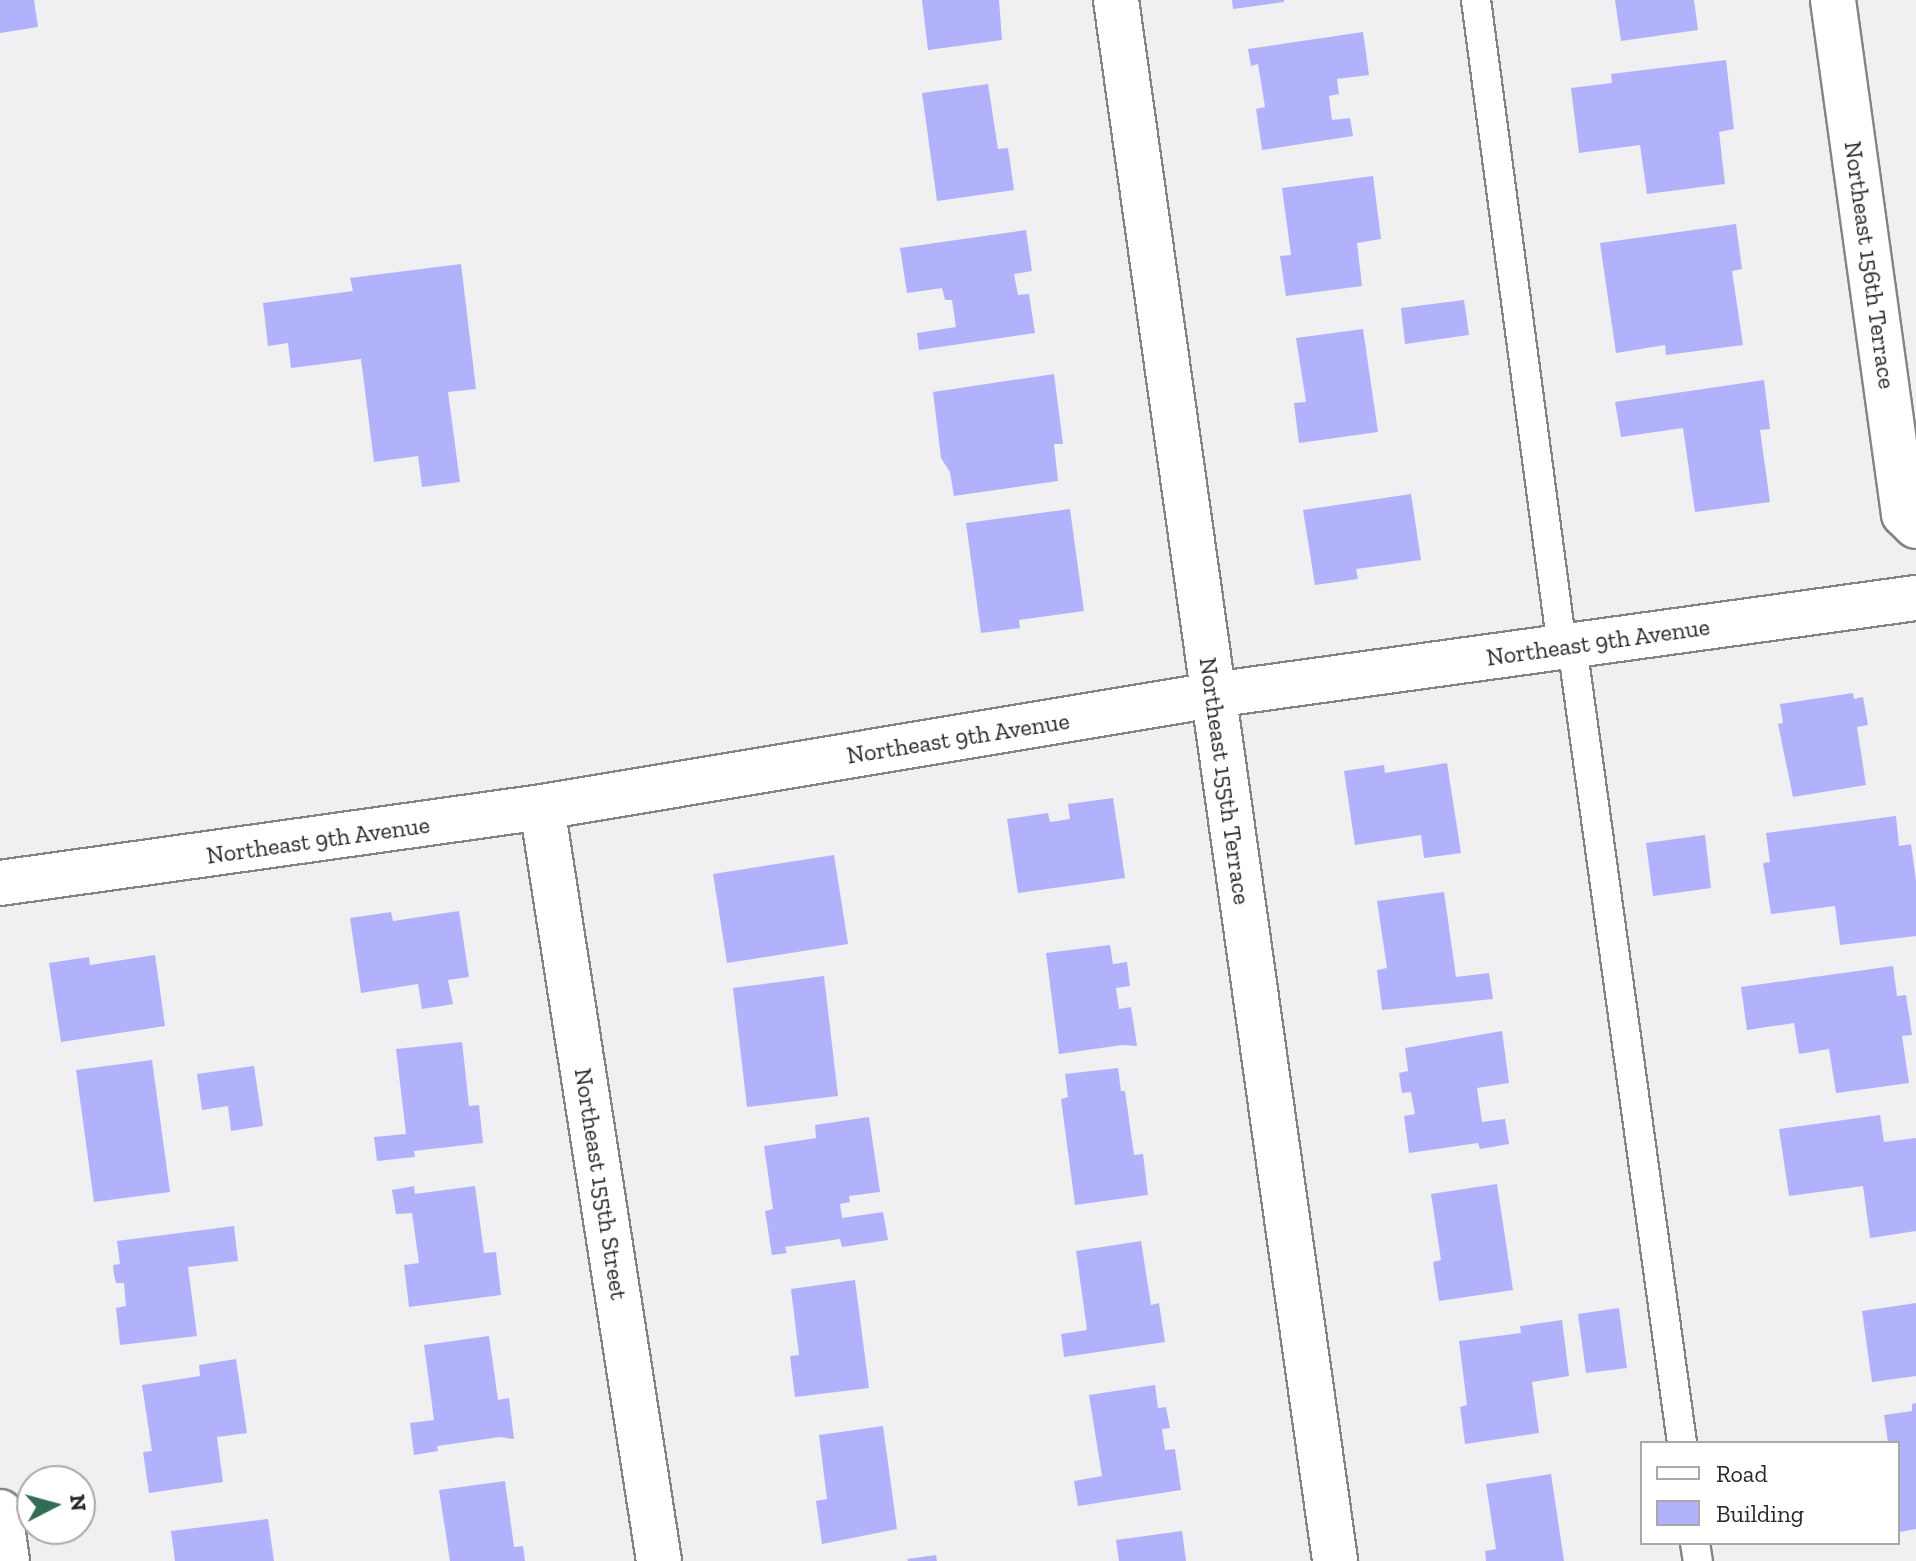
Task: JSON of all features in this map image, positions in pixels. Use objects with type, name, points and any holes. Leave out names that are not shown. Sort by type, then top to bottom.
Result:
[{"type":"street","name":"Northeast 155th Terrace","points":[[1116,0],[1335,1561]]},
{"type":"street","name":"Northeast 156th Terrace","points":[[1833,0],[1904,514],[1916,526]]},
{"type":"street","name":"Northeast 9th Avenue","points":[[0,883],[542,807],[1213,695],[1916,598]]},
{"type":"street","name":"Northeast 155th Street","points":[[542,807],[659,1561]]},
{"type":"street","points":[[0,1512],[7,1561]]},
{"type":"lane","points":[[1476,0],[1682,1441]]},
{"type":"building","points":[[0,0],[34,0],[38,27],[0,33]]},
{"type":"building","points":[[922,0],[999,0],[1002,40],[928,50]]},
{"type":"building","points":[[1232,0],[1284,0],[1284,2],[1233,9]]},
{"type":"building","points":[[1615,0],[1694,0],[1698,30],[1621,41]]},
{"type":"building","points":[[1363,32],[1369,75],[1337,79],[1339,94],[1329,96],[1332,120],[1350,118],[1353,136],[1262,150],[1256,109],[1265,107],[1258,64],[1251,66],[1248,49]]},
{"type":"building","points":[[1726,60],[1734,129],[1719,132],[1725,184],[1647,194],[1640,145],[1579,153],[1571,88],[1612,83],[1611,74]]},
{"type":"building","points":[[988,84],[998,149],[1008,148],[1014,190],[937,201],[922,93]]},
{"type":"building","points":[[1373,176],[1381,239],[1357,243],[1362,286],[1286,296],[1280,256],[1291,255],[1282,188]]},
{"type":"building","points":[[1736,224],[1742,269],[1732,271],[1743,345],[1666,355],[1665,345],[1616,353],[1600,243]]},
{"type":"building","points":[[1026,230],[1032,271],[1014,274],[1018,295],[1029,294],[1035,333],[919,350],[917,333],[956,327],[952,300],[945,300],[942,288],[907,293],[900,248]]},
{"type":"building","points":[[461,264],[476,389],[448,392],[460,482],[422,487],[418,456],[374,462],[361,359],[291,368],[288,343],[268,346],[263,303],[353,291],[350,278]]},
{"type":"building","points":[[1464,300],[1469,335],[1405,344],[1401,308]]},
{"type":"building","points":[[1363,329],[1378,432],[1299,443],[1294,403],[1306,402],[1296,338]]},
{"type":"building","points":[[1054,374],[1063,444],[1054,444],[1058,481],[954,496],[950,472],[941,458],[933,392]]},
{"type":"building","points":[[1764,380],[1770,429],[1760,430],[1770,502],[1695,512],[1683,428],[1621,437],[1615,402]]},
{"type":"building","points":[[1411,494],[1421,560],[1356,569],[1358,579],[1315,585],[1303,510]]},
{"type":"building","points":[[1070,509],[1084,611],[1019,620],[1020,628],[981,633],[966,523]]},
{"type":"building","points":[[1853,693],[1854,699],[1863,697],[1868,725],[1857,727],[1866,785],[1793,797],[1778,724],[1783,723],[1780,704]]},
{"type":"building","points":[[1447,763],[1461,853],[1424,858],[1421,835],[1355,845],[1344,771],[1384,765],[1385,773]]},
{"type":"building","points":[[1113,798],[1125,878],[1018,893],[1007,819],[1048,813],[1050,822],[1070,819],[1068,804]]},
{"type":"building","points":[[1896,816],[1899,846],[1911,844],[1916,881],[1916,936],[1840,945],[1835,906],[1771,914],[1763,863],[1770,862],[1766,833]]},
{"type":"building","points":[[1705,835],[1711,888],[1653,896],[1646,843]]},
{"type":"building","points":[[834,855],[848,944],[727,963],[713,874]]},
{"type":"building","points":[[1444,892],[1456,977],[1489,973],[1493,999],[1382,1010],[1377,970],[1387,968],[1377,901]]},
{"type":"building","points":[[459,911],[469,977],[448,980],[453,1004],[422,1009],[418,984],[361,993],[350,918],[391,912],[393,921]]},
{"type":"building","points":[[1110,945],[1113,964],[1127,962],[1130,986],[1116,988],[1119,1009],[1131,1007],[1137,1046],[1122,1045],[1059,1054],[1046,953]]},
{"type":"building","points":[[155,955],[165,1026],[61,1042],[49,963],[89,957],[90,965]]},
{"type":"building","points":[[1893,966],[1897,996],[1906,995],[1912,1035],[1902,1036],[1909,1083],[1836,1093],[1829,1049],[1799,1054],[1794,1023],[1747,1030],[1741,987]]},
{"type":"building","points":[[824,976],[838,1096],[747,1107],[733,988]]},
{"type":"building","points":[[1502,1031],[1509,1083],[1477,1088],[1482,1122],[1505,1119],[1509,1144],[1480,1149],[1478,1143],[1409,1153],[1404,1116],[1415,1114],[1411,1092],[1402,1093],[1399,1073],[1408,1071],[1405,1048]]},
{"type":"building","points":[[462,1042],[469,1106],[479,1105],[483,1143],[414,1151],[415,1157],[377,1161],[374,1137],[406,1134],[396,1049]]},
{"type":"building","points":[[152,1060],[170,1192],[94,1202],[76,1070]]},
{"type":"building","points":[[254,1066],[263,1126],[231,1131],[228,1106],[202,1110],[197,1074]]},
{"type":"building","points":[[1118,1068],[1121,1091],[1125,1091],[1134,1155],[1143,1154],[1148,1195],[1075,1205],[1061,1099],[1068,1097],[1065,1074]]},
{"type":"building","points":[[1880,1115],[1884,1142],[1916,1138],[1916,1231],[1870,1238],[1863,1186],[1789,1196],[1779,1129]]},
{"type":"building","points":[[869,1117],[880,1192],[849,1196],[850,1202],[840,1204],[842,1218],[883,1212],[888,1240],[842,1247],[840,1239],[785,1247],[787,1253],[772,1255],[765,1211],[773,1209],[764,1146],[816,1138],[815,1125]]},
{"type":"building","points":[[1497,1184],[1513,1290],[1439,1301],[1433,1262],[1441,1260],[1431,1194]]},
{"type":"building","points":[[414,1186],[415,1194],[475,1186],[484,1253],[496,1252],[501,1295],[409,1307],[404,1265],[419,1263],[412,1213],[396,1214],[392,1190]]},
{"type":"building","points":[[234,1226],[238,1261],[188,1267],[197,1336],[120,1345],[116,1308],[126,1306],[124,1283],[116,1283],[114,1275],[113,1265],[120,1264],[117,1241]]},
{"type":"building","points":[[1141,1241],[1151,1305],[1159,1303],[1165,1342],[1064,1357],[1061,1334],[1087,1330],[1076,1251]]},
{"type":"building","points":[[855,1280],[869,1388],[795,1397],[790,1356],[799,1355],[791,1289]]},
{"type":"building","points":[[1916,1303],[1916,1376],[1872,1382],[1862,1311]]},
{"type":"building","points":[[1619,1308],[1627,1368],[1586,1373],[1578,1314]]},
{"type":"building","points":[[1562,1320],[1569,1376],[1532,1382],[1539,1433],[1465,1444],[1460,1407],[1467,1405],[1459,1341],[1521,1333],[1520,1326]]},
{"type":"building","points":[[489,1336],[498,1400],[509,1398],[514,1439],[500,1437],[437,1446],[438,1451],[414,1455],[410,1423],[434,1420],[424,1345]]},
{"type":"building","points":[[236,1359],[247,1433],[217,1437],[223,1482],[149,1493],[143,1452],[152,1451],[142,1385],[200,1376],[199,1365]]},
{"type":"building","points":[[1155,1385],[1158,1408],[1166,1407],[1170,1428],[1162,1429],[1165,1450],[1175,1449],[1181,1490],[1078,1506],[1074,1481],[1102,1476],[1089,1395]]},
{"type":"building","points":[[1916,1403],[1916,1529],[1900,1532],[1900,1441],[1888,1441],[1884,1415],[1912,1411],[1912,1404]]},
{"type":"building","points":[[883,1426],[897,1529],[822,1544],[816,1501],[827,1499],[819,1435]]},
{"type":"building","points":[[1551,1474],[1564,1561],[1486,1561],[1485,1551],[1496,1549],[1486,1484]]},
{"type":"building","points":[[505,1481],[514,1547],[523,1546],[525,1561],[450,1561],[439,1490]]},
{"type":"building","points":[[268,1519],[274,1561],[175,1561],[171,1531]]},
{"type":"building","points":[[1182,1531],[1186,1561],[1119,1561],[1116,1540]]},
{"type":"building","points":[[936,1555],[937,1561],[907,1559]]}]
